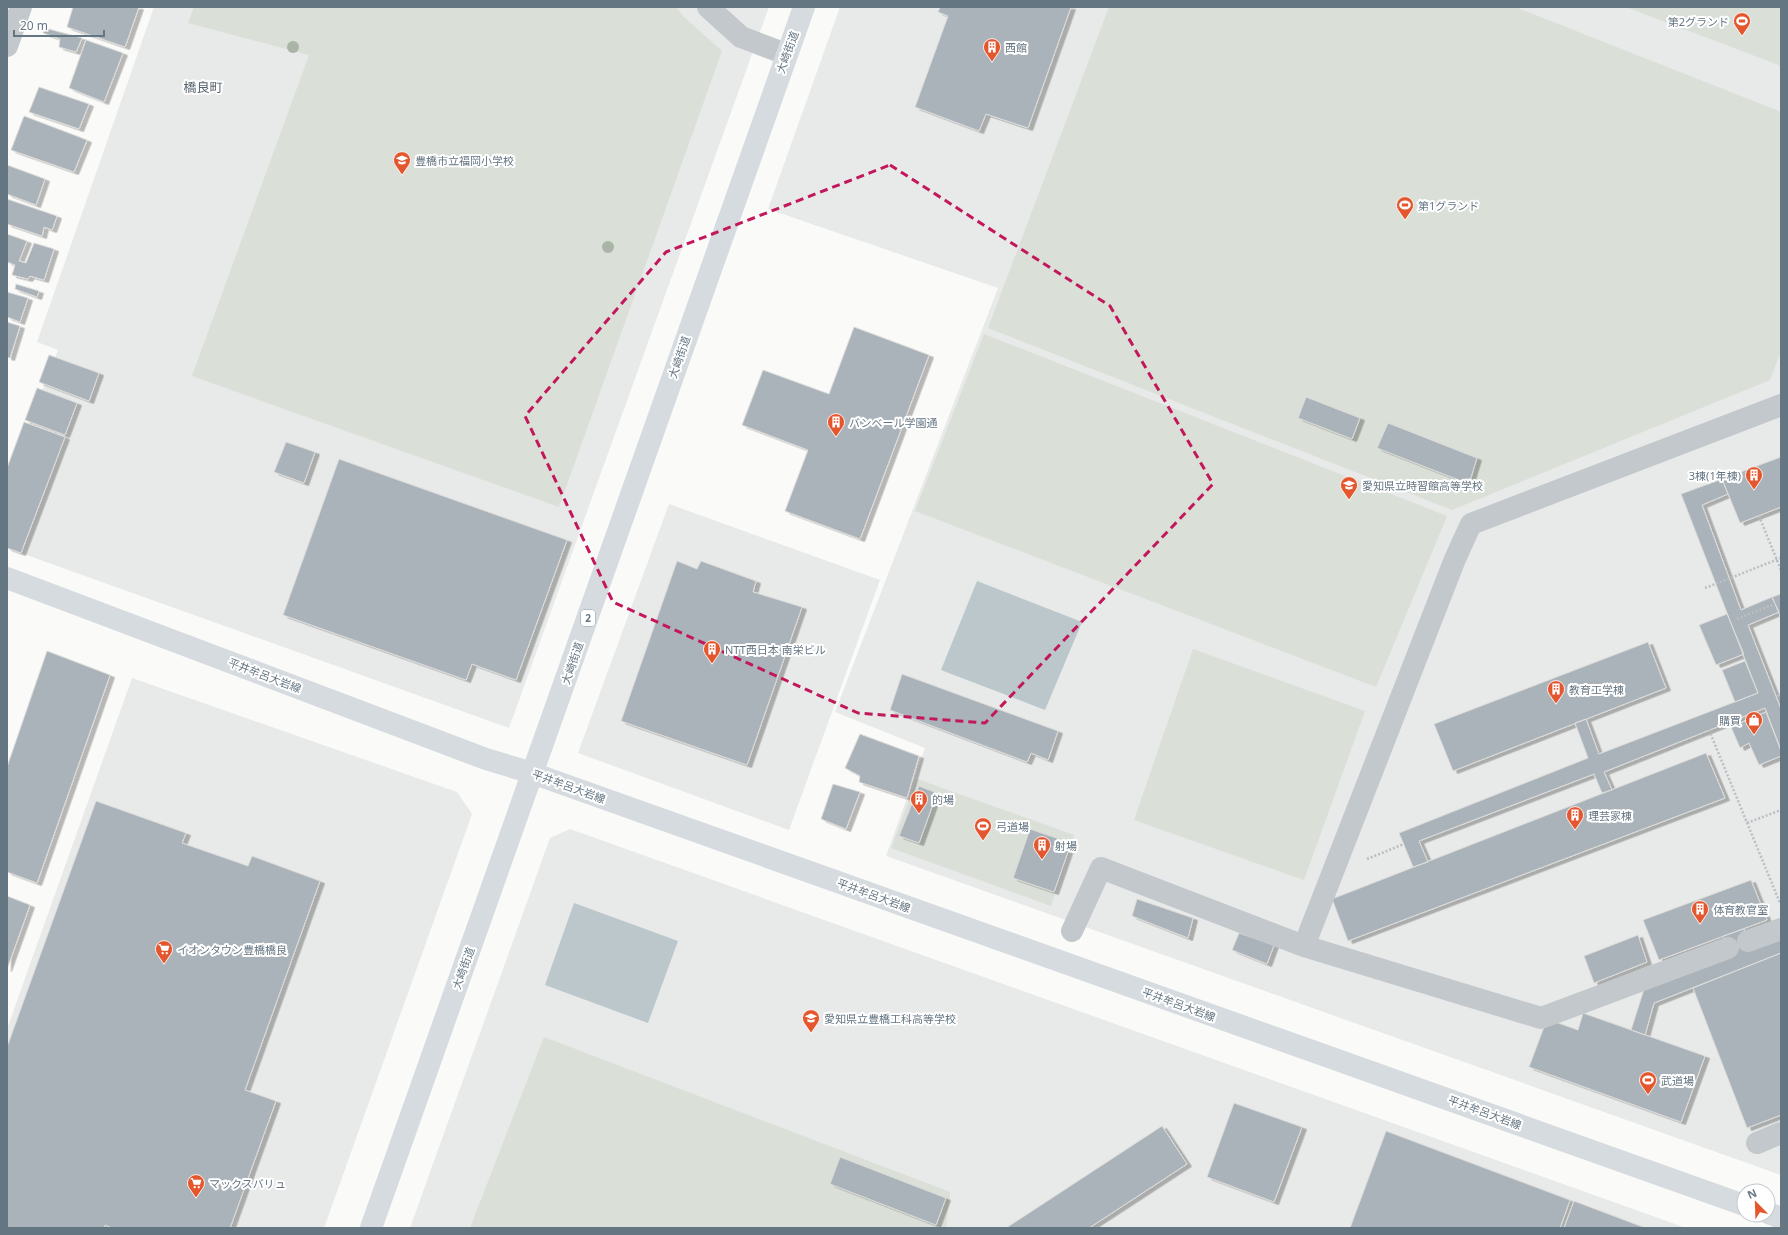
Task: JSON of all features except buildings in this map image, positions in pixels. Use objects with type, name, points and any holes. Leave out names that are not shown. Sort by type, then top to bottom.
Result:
[{"type":"main road","name":"大崎街道","points":[[371,1228],[786,54],[804,7]]},
{"type":"main road","name":"平井牟呂大岩線","points":[[7,578],[486,759],[532,773],[1736,1202]]},
{"type":"street","points":[[7,46],[21,7]]},
{"type":"street","points":[[708,7],[741,37],[786,54]]},
{"type":"street","points":[[1304,946],[1455,559],[1471,524],[1781,405]]},
{"type":"street","points":[[1072,931],[1101,868],[1304,946],[1541,1018],[1728,948]]},
{"type":"street","points":[[1748,941],[1781,929]]},
{"type":"street","points":[[1757,1143],[1781,1133]]},
{"type":"path","points":[[1759,516],[1781,570]]},
{"type":"path","points":[[1705,588],[1781,558]]},
{"type":"path","points":[[1737,620],[1775,604]]},
{"type":"path","points":[[1777,696],[1781,694]]},
{"type":"path","points":[[1709,730],[1781,906]]},
{"type":"path","points":[[1747,823],[1781,810]]},
{"type":"highlighted area","points":[[890,165],[1110,306],[1213,484],[985,723],[858,713],[613,602],[525,416],[666,252]]},
{"type":"shaded area","name":"豊橋市立福岡小学校","points":[[154,7],[769,7],[509,728],[7,548],[7,481],[58,350],[37,342]]},
{"type":"shaded area","name":"豊橋市立福岡小学校","points":[[194,7],[676,7],[684,17],[722,51],[559,507],[192,376],[309,55],[188,23]]},
{"type":"shaded area","name":"愛知県立時習館高等学校","points":[[840,7],[1781,7],[1781,1175],[886,856],[925,748],[835,712],[998,288],[768,209]]},
{"type":"shaded area","name":"第1グランド","points":[[1109,7],[1515,7],[1781,112],[1781,351],[1770,380],[1452,510],[988,328]]},
{"type":"shaded area","name":"第2グランド","points":[[1626,7],[1781,7],[1781,66]]},
{"type":"shaded area","points":[[984,334],[1447,516],[1376,687],[915,511]]},
{"type":"shaded area","points":[[669,504],[880,580],[789,830],[578,753]]},
{"type":"shaded area","points":[[977,581],[1082,622],[1045,710],[941,670]]},
{"type":"shaded area","points":[[1193,649],[1365,711],[1304,880],[1134,820]]},
{"type":"shaded area","name":"イオンタウン豊橋橋良","points":[[132,678],[457,792],[472,814],[324,1228],[7,1228],[7,1029]]},
{"type":"shaded area","name":"弓道場","points":[[917,779],[1074,835],[1051,906],[891,848]]},
{"type":"shaded area","name":"愛知県立豊橋工科高等学校","points":[[570,829],[1686,1228],[410,1228],[550,838]]},
{"type":"shaded area","points":[[574,903],[678,941],[648,1023],[545,985]]},
{"type":"shaded area","points":[[544,1037],[950,1192],[946,1228],[470,1228]]},
{"type":"place","name":"第2グランド","points":[[1742,36]]},
{"type":"place","name":"西館","points":[[992,62]]},
{"type":"place","name":"豊橋市立福岡小学校","points":[[402,175]]},
{"type":"place","name":"第1グランド","points":[[1405,220]]},
{"type":"place","name":"バンベール学園通","points":[[836,437]]},
{"type":"place","name":"3棟(1年棟)","points":[[1754,490]]},
{"type":"place","name":"愛知県立時習館高等学校","points":[[1349,500]]},
{"type":"place","name":"NTT西日本 南栄ビル","points":[[712,664]]},
{"type":"place","name":"教育工学棟","points":[[1556,704]]},
{"type":"place","name":"購買","points":[[1754,735]]},
{"type":"place","name":"的場","points":[[919,814]]},
{"type":"place","name":"理芸家棟","points":[[1575,830]]},
{"type":"place","name":"弓道場","points":[[983,841]]},
{"type":"place","name":"射場","points":[[1042,860]]},
{"type":"place","name":"体育教官室","points":[[1700,924]]},
{"type":"place","name":"イオンタウン豊橋橋良","points":[[164,964]]},
{"type":"place","name":"愛知県立豊橋工科高等学校","points":[[811,1033]]},
{"type":"place","name":"武道場","points":[[1648,1095]]},
{"type":"place","name":"マックスバリュ","points":[[196,1198]]},
{"type":"district","name":"橋良町","points":[[203,87]]}]
